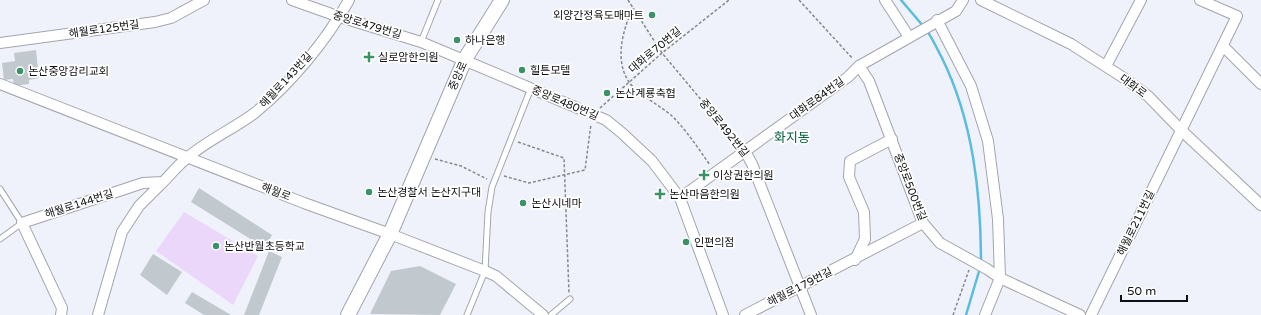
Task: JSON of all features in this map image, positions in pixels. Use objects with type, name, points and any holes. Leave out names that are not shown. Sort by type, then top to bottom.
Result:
[{"type":"main road","name":"중앙로","points":[[348,315],[390,234],[465,59],[502,0]]},
{"type":"street","name":"해월로125번길","points":[[0,43],[155,22],[171,18],[204,0]]},
{"type":"street","name":"중앙로479번길","points":[[292,0],[340,17],[421,42],[465,59]]},
{"type":"street","name":"해월로143번길","points":[[187,157],[254,113],[274,96],[305,62],[340,17],[349,0]]},
{"type":"street","points":[[885,0],[909,37]]},
{"type":"street","name":"대화로84번길","points":[[680,198],[848,77],[859,66],[933,22],[956,11],[963,0]]},
{"type":"street","name":"대화로","points":[[981,0],[1071,44],[1106,66],[1148,96],[1181,130],[1261,205]]},
{"type":"street","points":[[1106,66],[1141,0]]},
{"type":"street","name":"해월로211번길","points":[[1090,315],[1237,16],[1200,0]]},
{"type":"street","points":[[933,22],[971,86],[988,141],[998,219],[1000,278],[985,315]]},
{"type":"street","points":[[1223,46],[1261,84]]},
{"type":"street","name":"중앙로480번길","points":[[465,59],[593,114],[622,133],[652,161],[680,198],[723,315]]},
{"type":"street","name":"중앙로500번길","points":[[859,66],[869,81],[923,223],[940,243],[987,269],[1000,278],[1080,315]]},
{"type":"street","name":"해월로","points":[[0,84],[304,203],[485,270],[496,276],[543,315]]},
{"type":"street","points":[[855,260],[865,239],[864,212],[849,177],[850,161],[892,139]]},
{"type":"street","name":"중앙로492번길","points":[[745,151],[752,164],[811,315]]},
{"type":"street","points":[[98,315],[122,232],[139,206],[187,157]]},
{"type":"street","name":"해월로144번길","points":[[22,223],[143,183],[163,182]]},
{"type":"street","points":[[22,223],[62,308],[62,315]]},
{"type":"street","name":"해월로179번길","points":[[745,315],[800,286],[855,260],[923,223]]},
{"type":"lane","points":[[421,42],[438,0]]},
{"type":"lane","points":[[467,315],[485,270],[488,212],[494,182],[532,88]]},
{"type":"lane","points":[[0,189],[22,223]]},
{"type":"lane","name":"해월로144번길","points":[[0,239],[22,223]]},
{"type":"lane","points":[[551,315],[570,299]]},
{"type":"path","name":"중앙로492번길","points":[[628,0],[662,53],[745,151]]},
{"type":"path","name":"대화로70번길","points":[[593,114],[662,53],[729,0]]},
{"type":"path","points":[[799,0],[859,66]]},
{"type":"path","points":[[633,8],[621,40],[622,65],[629,82],[665,110],[682,126],[716,172]]},
{"type":"path","points":[[498,174],[529,183],[586,170],[593,114]]},
{"type":"path","points":[[511,139],[564,158],[566,175],[570,299]]},
{"type":"path","points":[[423,157],[461,166],[494,182]]},
{"type":"path","points":[[953,315],[972,261]]},
{"type":"shaded area","points":[[184,212],[258,256],[233,305],[156,251]]},
{"type":"building","name":"논산중앙감리교회","points":[[36,50],[39,78],[29,80],[29,84],[14,86],[13,79],[4,80],[2,63],[15,61],[14,53]]},
{"type":"building","points":[[199,188],[272,235],[265,248],[191,202]]},
{"type":"building","points":[[269,251],[282,257],[259,315],[244,315]]},
{"type":"building","points":[[153,254],[182,272],[167,295],[140,275]]},
{"type":"building","points":[[420,266],[456,284],[440,315],[370,314],[391,271]]},
{"type":"building","points":[[192,292],[231,315],[204,315],[185,303]]},
{"type":"waterway","points":[[901,0],[924,27]]},
{"type":"waterway","points":[[927,31],[953,82],[968,132],[977,184],[981,237],[981,263]]},
{"type":"waterway","points":[[966,315],[980,268]]},
{"type":"place","name":"외양간정육도매마트","points":[[652,15]]},
{"type":"place","name":"하나은행","points":[[457,40]]},
{"type":"place","name":"실로암한의원","points":[[369,57]]},
{"type":"place","name":"힐튼모텔","points":[[522,70]]},
{"type":"place","name":"논산중앙감리교회","points":[[20,71]]},
{"type":"place","name":"논산계룡축협","points":[[607,93]]},
{"type":"place","name":"이상권한의원","points":[[704,175]]},
{"type":"place","name":"논산경찰서 논산지구대","points":[[369,192]]},
{"type":"place","name":"논산마음한의원","points":[[660,194]]},
{"type":"place","name":"논산시네마","points":[[523,203]]},
{"type":"place","name":"인편의점","points":[[686,242]]},
{"type":"place","name":"논산반월초등학교","points":[[216,246]]},
{"type":"district","name":"화지동","points":[[792,138]]}]
